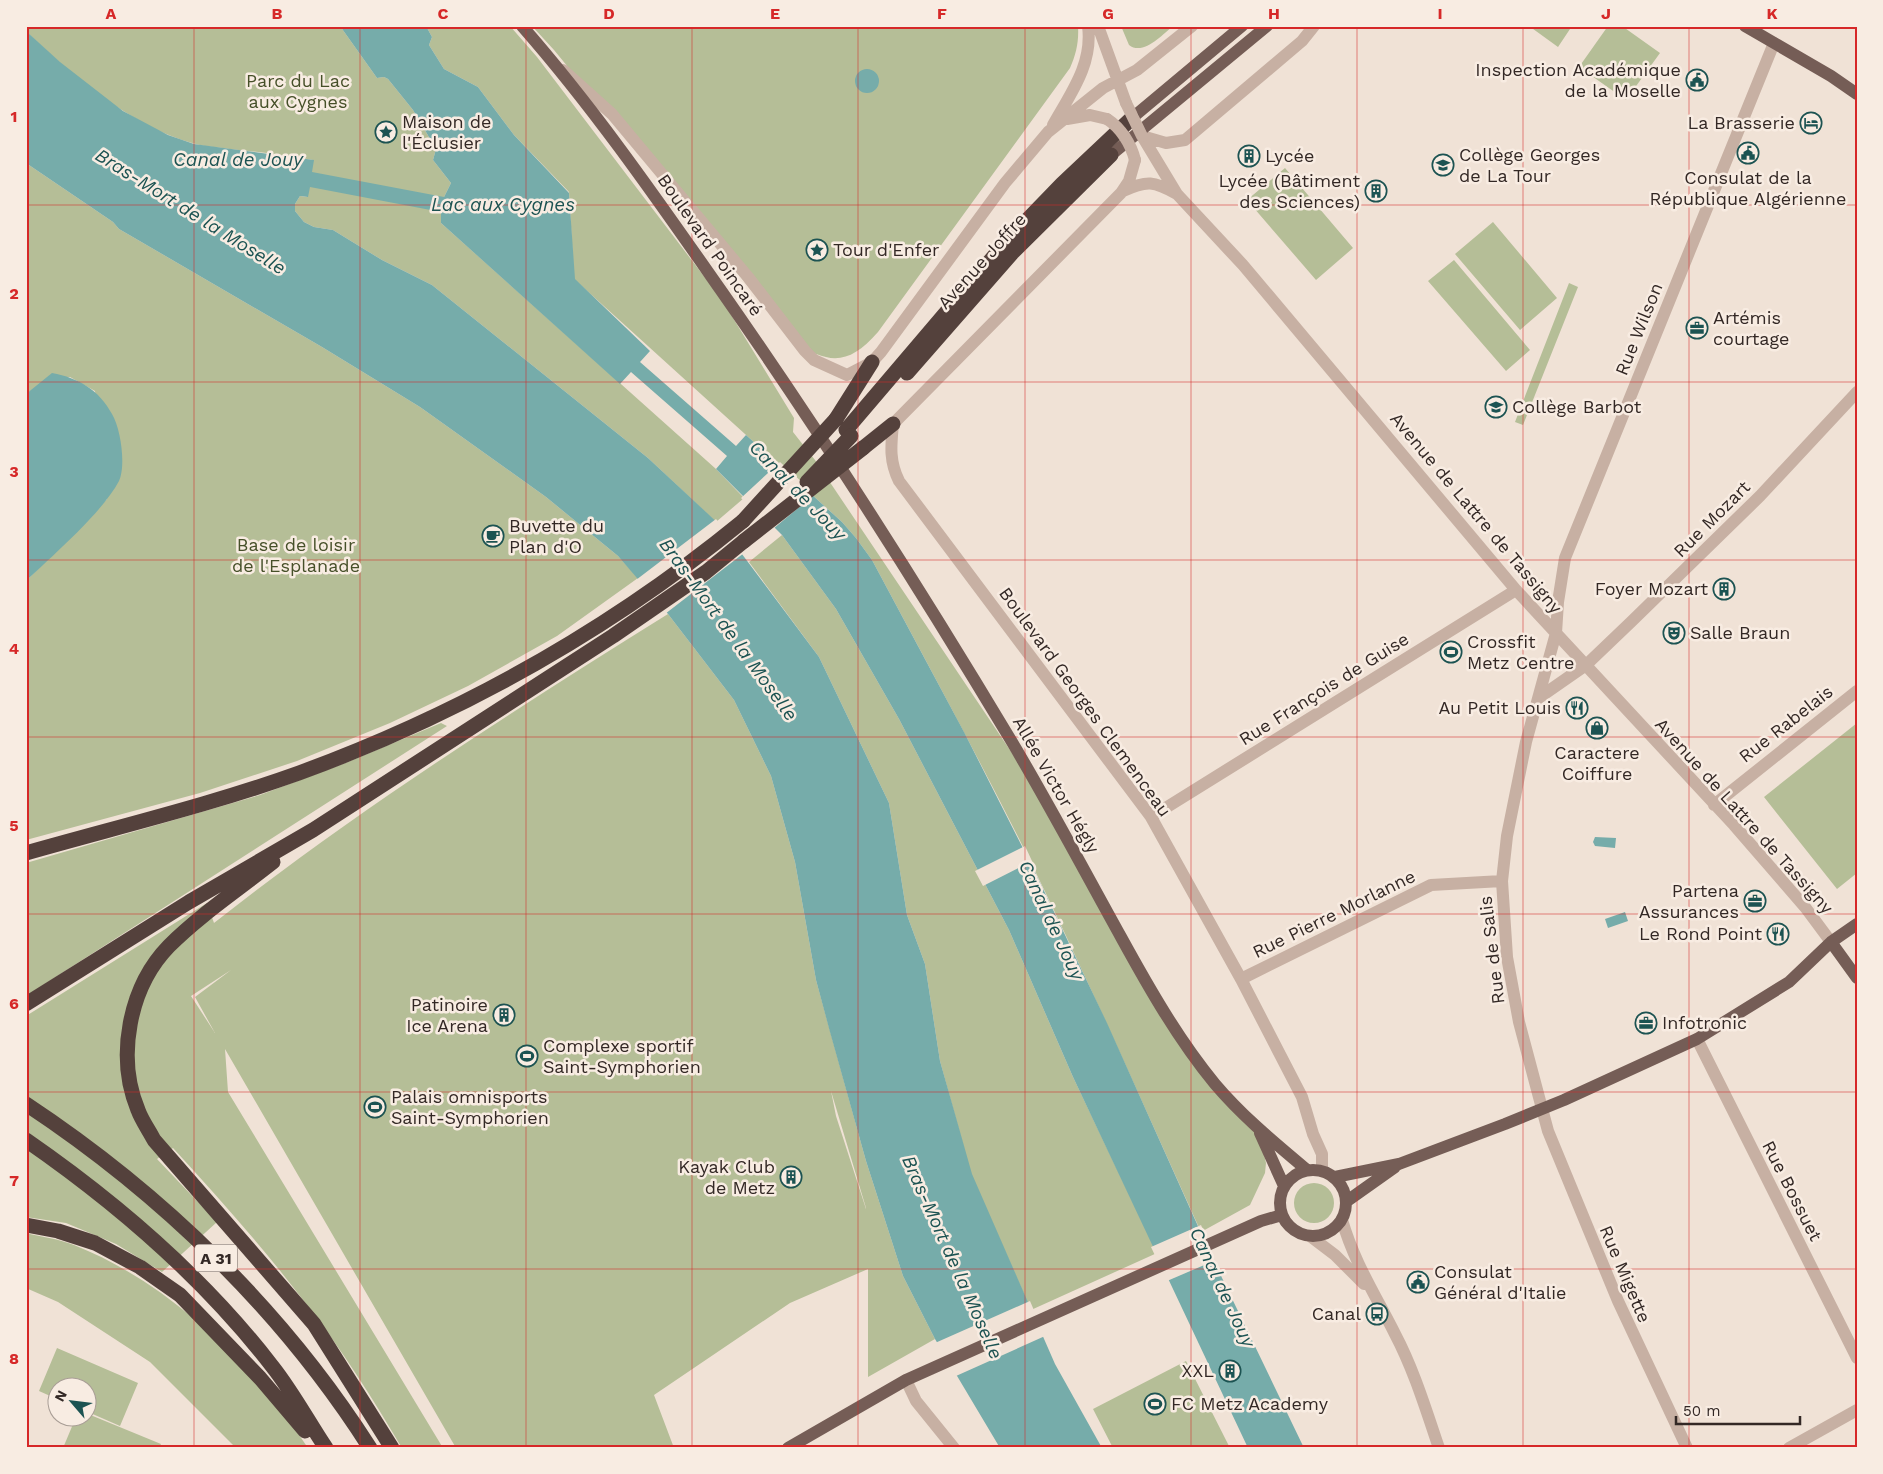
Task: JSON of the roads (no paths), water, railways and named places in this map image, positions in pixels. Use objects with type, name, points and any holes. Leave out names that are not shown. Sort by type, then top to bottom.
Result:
[{"type":"highway","name":"Avenue Joffre","points":[[744,541],[799,490],[845,428],[1007,241],[1062,184],[1132,118]]},
{"type":"highway","name":"Avenue Joffre","points":[[845,428],[1012,253],[1111,155]]},
{"type":"highway","points":[[26,854],[213,800],[298,773],[384,740],[497,685],[605,622],[693,561],[743,520],[845,428],[872,362]]},
{"type":"highway","points":[[26,1004],[190,902],[313,830],[613,636],[706,572],[893,424]]},
{"type":"highway","points":[[26,848],[117,827]]},
{"type":"highway","points":[[313,830],[169,946],[151,969],[139,994],[131,1019],[127,1048],[129,1075],[138,1110],[154,1140],[314,1324],[392,1448]]},
{"type":"highway","name":"A 31","points":[[26,1104],[100,1156],[144,1192],[225,1267],[312,1364],[370,1448]]},
{"type":"highway","name":"A 31","points":[[26,1140],[62,1165],[122,1214],[193,1277],[272,1366],[326,1448]]},
{"type":"highway","points":[[26,1225],[58,1231],[95,1243],[140,1267],[180,1295],[260,1378],[319,1448]]},
{"type":"main road","name":"Boulevard Poincaré","points":[[522,26],[554,62],[698,258],[832,452]]},
{"type":"main road","name":"Avenue Joffre","points":[[1132,118],[1242,26]]},
{"type":"main road","name":"Avenue Joffre","points":[[1111,155],[1267,26]]},
{"type":"main road","points":[[1745,26],[1832,76],[1857,94]]},
{"type":"main road","name":"Allée Victor Hégly","points":[[832,452],[904,565],[1015,747],[1144,979],[1179,1035],[1216,1085],[1258,1129],[1308,1170]]},
{"type":"main road","points":[[1335,1177],[1399,1164],[1542,1109],[1697,1039],[1789,982],[1830,942],[1857,924]]},
{"type":"main road","points":[[1830,942],[1857,978]]},
{"type":"main road","name":"Allée Victor Hégly","points":[[1258,1129],[1284,1186]]},
{"type":"main road","points":[[1346,1202],[1399,1164]]},
{"type":"main road","points":[[1308,1170],[1322,1170],[1335,1177],[1345,1192],[1346,1202],[1342,1220],[1331,1231],[1321,1236],[1310,1236],[1293,1230],[1282,1215],[1280,1195],[1284,1186],[1298,1173],[1308,1170]]},
{"type":"main road","points":[[788,1448],[906,1380],[1230,1234],[1261,1221],[1282,1215]]},
{"type":"street","points":[[1048,132],[1083,70],[1088,55],[1088,26]]},
{"type":"street","points":[[1098,26],[1126,103],[1142,136],[1153,145],[1177,194]]},
{"type":"street","name":"Avenue Joffre","points":[[872,362],[1005,184],[1048,132],[1103,88],[1137,70],[1192,26]]},
{"type":"street","points":[[1153,145],[1185,140],[1302,41],[1314,26]]},
{"type":"street","name":"Rue Wilson","points":[[1556,633],[1558,602],[1565,558],[1774,43]]},
{"type":"street","name":"Boulevard Poincaré","points":[[554,62],[612,114],[748,277],[796,341],[814,360],[847,375],[872,362]]},
{"type":"street","points":[[893,424],[1121,192],[1134,166],[1131,147],[1118,127],[1107,119],[1090,115],[1064,120]]},
{"type":"street","points":[[1121,192],[1139,184],[1149,183],[1161,185],[1177,194]]},
{"type":"street","name":"Avenue de Lattre de Tassigny","points":[[1177,194],[1249,272],[1516,590],[1805,907],[1830,942]]},
{"type":"street","name":"Rue Mozart","points":[[1586,665],[1760,496],[1857,392]]},
{"type":"street","name":"Boulevard Georges Clemenceau","points":[[893,424],[890,454],[899,481],[1151,817],[1242,979],[1302,1097],[1313,1134],[1322,1154],[1322,1170]]},
{"type":"street","name":"Rue François de Guise","points":[[1151,817],[1516,590]]},
{"type":"street","name":"Rue de Salis","points":[[1542,1109],[1512,991],[1504,927],[1502,881],[1507,836],[1526,742],[1540,697],[1556,633]]},
{"type":"street","points":[[1540,697],[1586,665]]},
{"type":"street","name":"Rue Rabelais","points":[[1714,805],[1857,691]]},
{"type":"street","name":"Rue Pierre Morlanne","points":[[1242,979],[1431,885],[1502,881]]},
{"type":"street","name":"Rue Bossuet","points":[[1697,1039],[1857,1358]]},
{"type":"street","name":"Rue Migette","points":[[1542,1109],[1582,1218],[1618,1301],[1687,1448]]},
{"type":"street","points":[[1342,1220],[1349,1246],[1370,1289],[1396,1334],[1439,1448]]},
{"type":"street","points":[[1310,1236],[1335,1256],[1370,1289]]},
{"type":"street","points":[[906,1380],[916,1401],[954,1448]]},
{"type":"street","points":[[1789,1448],[1857,1410]]},
{"type":"water","points":[[340,26],[426,26],[432,37],[429,45],[444,69],[478,87],[514,135],[569,193],[575,279],[650,351],[640,362],[736,446],[746,435],[842,522],[872,560],[964,732],[1036,874],[1107,1023],[1210,1253],[1304,1448],[1248,1448],[1073,1077],[1009,930],[899,719],[836,609],[782,535],[716,469],[727,456],[631,372],[620,384],[441,223],[441,212],[310,187],[308,197],[300,196],[295,204],[295,211],[304,222],[314,227],[333,230],[382,260],[432,285],[648,458],[721,526],[819,657],[889,803],[907,915],[925,964],[940,1061],[972,1174],[1055,1364],[1102,1448],[1000,1448],[935,1339],[903,1276],[866,1161],[816,980],[795,862],[771,776],[734,700],[668,614],[618,556],[546,497],[420,407],[322,347],[119,229],[113,222],[26,163],[26,31],[60,62],[123,111],[168,135],[194,144],[314,160],[312,172],[444,197],[451,183],[433,160],[436,149],[413,110],[388,79],[384,77],[377,78]]},
{"type":"water","points":[[867,69],[876,72],[879,81],[876,90],[867,93],[858,90],[855,81],[858,72]]},
{"type":"water","points":[[52,373],[71,378],[87,386],[107,406],[118,429],[122,448],[121,474],[111,493],[89,520],[26,581],[26,394]]},
{"type":"water","points":[[1595,837],[1616,838],[1615,848],[1595,846],[1593,842]]},
{"type":"water","points":[[1625,912],[1628,921],[1608,928],[1605,919]]},
{"type":"place","name":"Inspection Académique de la Moselle","points":[[1697,80]]},
{"type":"place","name":"La Brasserie","points":[[1811,123]]},
{"type":"place","name":"Maison de l'Éclusier","points":[[386,132]]},
{"type":"place","name":"Consulat de la République Algérienne","points":[[1748,153]]},
{"type":"place","name":"Lycée","points":[[1249,156]]},
{"type":"place","name":"Collège Georges de La Tour","points":[[1443,165]]},
{"type":"place","name":"Lycée (Bâtiment des Sciences)","points":[[1376,191]]},
{"type":"place","name":"Tour d'Enfer","points":[[817,250]]},
{"type":"place","name":"Artémis courtage","points":[[1697,328]]},
{"type":"place","name":"Collège Barbot","points":[[1496,407]]},
{"type":"place","name":"Buvette du Plan d'O","points":[[493,536]]},
{"type":"place","name":"Foyer Mozart","points":[[1724,589]]},
{"type":"place","name":"Salle Braun","points":[[1674,633]]},
{"type":"place","name":"Crossfit Metz Centre","points":[[1451,652]]},
{"type":"place","name":"Au Petit Louis","points":[[1577,708]]},
{"type":"place","name":"Caractere Coiffure","points":[[1597,728]]},
{"type":"place","name":"Partena Assurances","points":[[1755,901]]},
{"type":"place","name":"Le Rond Point","points":[[1778,934]]},
{"type":"place","name":"Patinoire Ice Arena","points":[[504,1015]]},
{"type":"place","name":"Infotronic","points":[[1646,1023]]},
{"type":"place","name":"Complexe sportif Saint-Symphorien","points":[[527,1056]]},
{"type":"place","name":"Palais omnisports Saint-Symphorien","points":[[375,1107]]},
{"type":"place","name":"Kayak Club de Metz","points":[[791,1177]]},
{"type":"place","name":"Consulat Général d'Italie","points":[[1418,1282]]},
{"type":"place","name":"Canal","points":[[1377,1314]]},
{"type":"place","name":"XXL","points":[[1230,1371]]},
{"type":"place","name":"FC Metz Academy","points":[[1155,1404]]},
{"type":"park label","name":"Parc du Lac aux Cygnes","points":[[298,91]]},
{"type":"park label","name":"Base de loisir de l'Esplanade","points":[[296,555]]},
{"type":"water label","name":"Canal de Jouy","points":[[238,159]]},
{"type":"water label","name":"Lac aux Cygnes","points":[[503,204]]},
{"type":"water label","name":"Bras-Mort de la Moselle","points":[[191,211]]},
{"type":"water label","name":"Canal de Jouy","points":[[798,490]]},
{"type":"water label","name":"Bras-Mort de la Moselle","points":[[729,629]]},
{"type":"water label","name":"Canal de Jouy","points":[[1052,920]]},
{"type":"water label","name":"Bras-Mort de la Moselle","points":[[953,1257]]},
{"type":"water label","name":"Canal de Jouy","points":[[1223,1287]]}]
